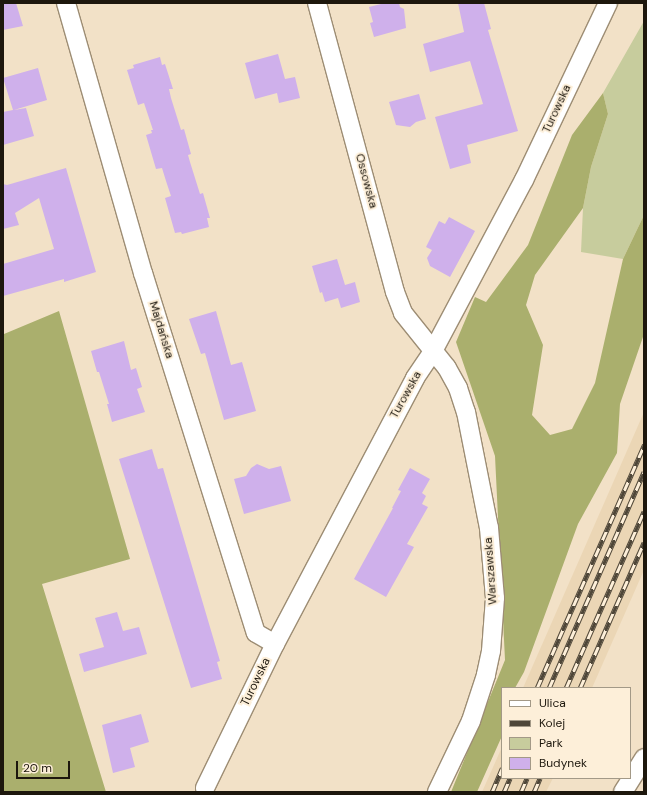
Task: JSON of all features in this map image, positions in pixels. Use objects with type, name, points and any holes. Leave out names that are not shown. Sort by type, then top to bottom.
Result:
[{"type":"street","name":"Majdańska","points":[[66,3],[143,273],[256,633],[275,644]]},
{"type":"street","name":"Ossowska","points":[[317,3],[395,292],[403,313],[433,351]]},
{"type":"street","name":"Turowska","points":[[205,788],[275,644],[415,378],[433,351],[524,180],[608,3]]},
{"type":"street","name":"Warszawska","points":[[433,351],[447,368],[458,388],[466,412],[489,528],[495,598],[491,651],[486,675],[471,721],[437,792]]},
{"type":"street","points":[[623,792],[643,761]]},
{"type":"shaded area","points":[[644,412],[644,570],[592,687],[523,687]]},
{"type":"shaded area","points":[[501,749],[501,779],[552,779],[546,792],[482,792]]},
{"type":"green space","points":[[644,21],[644,215],[623,259],[581,252],[583,208],[591,167],[608,114],[603,93]]},
{"type":"green space","points":[[603,93],[608,114],[591,167],[583,208],[535,275],[526,305],[543,345],[532,415],[550,435],[572,429],[595,383],[623,259],[644,215],[644,334],[620,404],[617,453],[578,524],[524,672],[516,687],[501,687],[501,738],[477,792],[451,792],[505,660],[495,456],[456,342],[475,297],[486,302],[528,245],[572,135]]},
{"type":"green space","points":[[59,311],[130,559],[42,584],[106,792],[3,792],[3,331],[4,334]]},
{"type":"building","points":[[3,3],[16,3],[23,26],[3,30]]},
{"type":"building","points":[[385,3],[399,3],[400,7],[404,9],[406,28],[374,37],[370,23],[373,22],[369,7]]},
{"type":"building","points":[[458,3],[484,3],[491,29],[488,30],[518,131],[467,145],[471,163],[450,169],[435,117],[483,104],[470,61],[430,72],[423,44],[464,32]]},
{"type":"building","points":[[278,54],[285,79],[295,77],[300,98],[279,103],[277,93],[255,99],[245,63]]},
{"type":"building","points":[[160,57],[162,65],[165,64],[173,89],[169,89],[171,98],[181,130],[184,129],[191,154],[188,155],[190,162],[200,194],[203,193],[210,218],[207,218],[209,227],[182,234],[181,232],[175,233],[165,198],[171,196],[162,168],[156,169],[146,135],[152,133],[151,130],[153,130],[144,103],[138,105],[127,70],[134,68],[133,65]]},
{"type":"building","points":[[38,68],[47,100],[14,110],[26,108],[34,136],[3,145],[3,112],[13,110],[3,78]]},
{"type":"building","points":[[419,94],[426,119],[416,122],[410,127],[396,125],[389,102]]},
{"type":"building","points":[[66,168],[96,272],[64,282],[64,279],[3,296],[3,264],[54,249],[39,198],[15,213],[19,225],[3,229],[3,184],[7,185]]},
{"type":"building","points":[[449,217],[475,231],[450,277],[430,266],[427,258],[432,250],[426,247],[439,221],[445,224]]},
{"type":"building","points":[[337,259],[345,285],[355,282],[360,302],[341,308],[338,298],[325,302],[322,292],[320,293],[312,266]]},
{"type":"building","points":[[216,311],[231,365],[242,362],[256,411],[224,420],[205,353],[201,354],[189,319]]},
{"type":"building","points":[[124,341],[131,370],[136,368],[142,387],[137,389],[145,412],[112,422],[107,404],[109,404],[91,351]]},
{"type":"building","points":[[152,449],[158,469],[163,468],[220,661],[217,662],[222,679],[191,688],[119,459]]},
{"type":"building","points":[[257,464],[269,469],[281,466],[291,501],[244,514],[234,479],[246,476],[251,468]]},
{"type":"building","points":[[410,468],[430,479],[422,493],[426,496],[422,504],[428,507],[407,544],[414,547],[386,597],[354,579],[393,508],[401,491],[398,490]]},
{"type":"building","points":[[117,612],[123,631],[139,627],[147,654],[84,672],[79,654],[104,647],[95,618]]},
{"type":"building","points":[[141,714],[149,742],[130,748],[135,767],[113,773],[102,725]]},
{"type":"railway","points":[[537,687],[644,445]]},
{"type":"railway","points":[[549,687],[644,472]]},
{"type":"railway","points":[[566,687],[644,511]]},
{"type":"railway","points":[[580,687],[644,542]]},
{"type":"railway","points":[[492,792],[501,770]]},
{"type":"railway","points":[[504,792],[510,779]]},
{"type":"railway","points":[[521,792],[527,779]]},
{"type":"railway","points":[[534,792],[540,779]]}]
